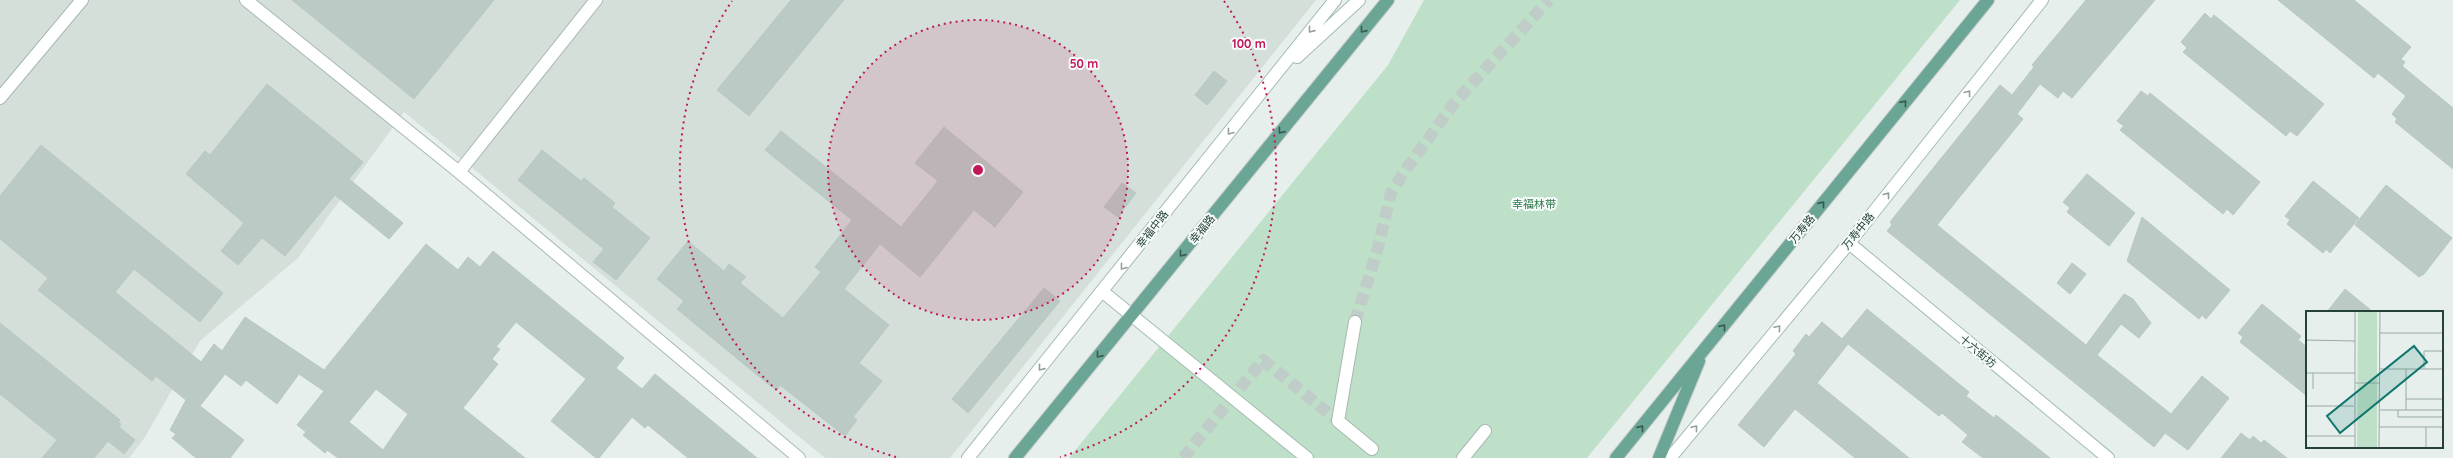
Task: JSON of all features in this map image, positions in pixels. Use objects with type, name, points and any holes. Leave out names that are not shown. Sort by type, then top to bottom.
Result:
[{"type":"main road","points":[[0,98],[82,0]]},
{"type":"main road","points":[[246,0],[459,172],[799,458]]},
{"type":"main road","points":[[459,172],[596,0]]},
{"type":"main road","name":"幸福中路","points":[[968,458],[1103,292],[1335,0]]},
{"type":"main road","points":[[1266,86],[1359,0]]},
{"type":"main road","name":"幸福路","points":[[1015,458],[1388,0]]},
{"type":"main road","name":"万寿路","points":[[1616,458],[1988,0]]},
{"type":"main road","name":"万寿中路","points":[[1670,458],[1849,243],[2042,0]]},
{"type":"main road","name":"十六街坊","points":[[1849,243],[2108,458]]},
{"type":"main road","points":[[1103,292],[1306,458]]},
{"type":"main road","points":[[1355,322],[1338,421],[1372,449]]},
{"type":"main road","points":[[1659,458],[1705,348]]},
{"type":"main road","points":[[1463,458],[1485,431]]},
{"type":"shaded area","points":[[0,0],[1316,0],[950,458],[825,458],[404,112],[298,258],[200,341],[145,437],[129,458],[0,458]]},
{"type":"green space","name":"幸福林带","points":[[1424,0],[1960,0],[1587,458],[1069,458],[1388,65]]},
{"type":"building","points":[[292,0],[494,0],[414,99]]},
{"type":"building","points":[[791,0],[844,0],[749,116],[717,90]]},
{"type":"building","points":[[2086,0],[2155,0],[2072,98],[2063,91],[2058,98],[2040,84],[2017,114],[2023,119],[1937,225],[2086,345],[2124,294],[2133,299],[2151,323],[2139,338],[2121,324],[2097,355],[2171,414],[2202,376],[2229,398],[2188,450],[2165,433],[2154,447],[1887,231],[1892,225],[1890,222],[2000,85],[2012,95],[2034,67],[2032,65]]},
{"type":"building","points":[[2278,0],[2354,0],[2411,47],[2401,59],[2405,62],[2402,66],[2453,108],[2453,169],[2395,122],[2397,119],[2392,114],[2406,96],[2378,73],[2374,78]]},
{"type":"building","points":[[2205,13],[2211,19],[2214,15],[2324,104],[2297,136],[2290,131],[2286,136],[2183,52],[2187,48],[2181,42]]},
{"type":"building","points":[[1214,71],[1227,81],[1207,105],[1195,95]]},
{"type":"building","points":[[267,84],[363,162],[349,179],[403,223],[389,239],[335,195],[285,256],[262,238],[238,265],[221,251],[244,223],[186,174],[205,151],[210,155]]},
{"type":"building","points":[[2141,91],[2148,96],[2150,93],[2260,182],[2233,215],[2227,209],[2223,214],[2120,130],[2124,126],[2117,121]]},
{"type":"building","points":[[944,127],[1023,192],[995,227],[974,210],[920,277],[880,244],[844,289],[889,325],[859,363],[882,381],[853,417],[857,420],[845,436],[780,385],[777,390],[768,384],[677,309],[684,301],[657,279],[688,241],[724,271],[729,264],[746,277],[740,283],[783,318],[821,272],[815,267],[852,220],[765,150],[781,131],[901,227],[938,181],[915,163]]},
{"type":"building","points":[[41,145],[223,293],[200,322],[134,269],[115,292],[201,362],[214,344],[222,351],[245,317],[324,370],[426,244],[458,270],[468,257],[480,267],[493,251],[624,358],[616,368],[642,389],[655,374],[757,458],[688,458],[648,425],[645,428],[632,417],[599,458],[596,458],[551,421],[586,379],[516,322],[496,347],[500,349],[492,359],[498,364],[463,408],[525,458],[338,458],[327,450],[325,453],[303,435],[306,432],[297,425],[324,391],[299,374],[277,404],[246,380],[241,386],[225,374],[200,406],[244,440],[230,458],[196,458],[172,438],[176,434],[170,430],[186,400],[156,376],[152,381],[38,290],[48,278],[0,239],[0,196]],"holes":[[[376,389],[408,414],[383,450],[349,422]]]},
{"type":"building","points":[[542,150],[581,181],[584,178],[615,203],[612,207],[650,238],[616,280],[593,262],[604,249],[518,180]]},
{"type":"building","points":[[2087,174],[2135,213],[2109,246],[2067,212],[2070,208],[2063,202]]},
{"type":"building","points":[[2313,181],[2359,218],[2330,253],[2326,249],[2323,253],[2287,224],[2290,220],[2285,216]]},
{"type":"building","points":[[1122,183],[1136,193],[1118,217],[1104,207]]},
{"type":"building","points":[[2386,185],[2452,238],[2424,274],[2419,277],[2355,225]]},
{"type":"building","points":[[2142,217],[2230,290],[2206,319],[2202,315],[2199,319],[2127,261]]},
{"type":"building","points":[[2072,263],[2086,274],[2070,294],[2057,283]]},
{"type":"building","points":[[1044,288],[1060,301],[968,413],[952,399]]},
{"type":"building","points":[[2345,289],[2372,311],[2328,311]]},
{"type":"building","points":[[2262,304],[2301,336],[2298,340],[2306,346],[2306,395],[2240,342],[2243,337],[2238,333]]},
{"type":"building","points":[[1867,309],[1969,392],[1966,396],[1994,418],[1996,415],[2050,458],[1983,458],[1962,442],[1968,435],[1942,413],[1939,416],[1848,344],[1817,383],[1909,458],[1855,458],[1795,409],[1764,447],[1738,425],[1796,354],[1793,351],[1806,334],[1809,337],[1822,322],[1842,339]]},
{"type":"building","points":[[0,323],[120,420],[118,422],[121,424],[119,427],[135,440],[124,454],[108,441],[94,458],[42,458],[57,440],[0,394]]},
{"type":"building","points":[[2241,433],[2250,440],[2253,436],[2261,443],[2264,440],[2287,458],[2221,458]]},
{"type":"tunnel","points":[[1355,322],[1378,248],[1391,193],[1406,169],[1455,102],[1549,0]]},
{"type":"tunnel","points":[[1183,458],[1263,360],[1338,421]]}]
